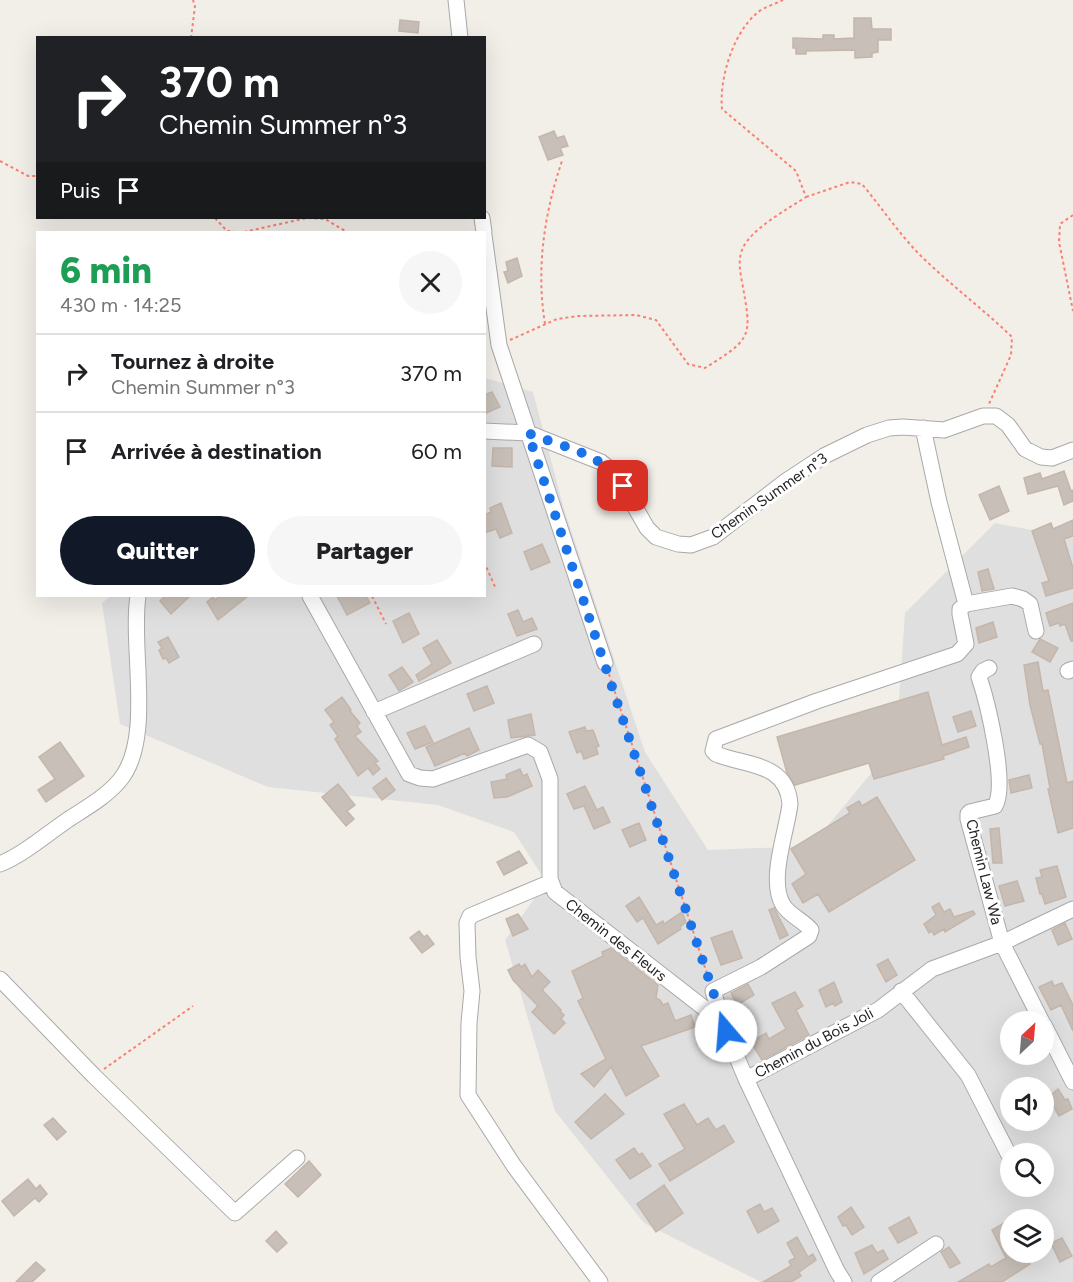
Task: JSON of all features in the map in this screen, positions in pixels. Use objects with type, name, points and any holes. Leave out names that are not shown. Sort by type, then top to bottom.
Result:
[{"type":"street","points":[[456,0],[460,36]]},
{"type":"street","points":[[486,249],[499,345],[605,663]]},
{"type":"street","points":[[983,416],[996,416],[1002,419],[1025,449],[1041,457],[1052,458],[1073,450]]},
{"type":"street","name":"Chemin Summer n°3","points":[[486,431],[528,433],[600,462],[610,468],[620,480],[647,528],[656,537],[678,544],[691,545],[713,537],[786,481],[824,456],[880,431],[903,427],[944,430],[983,416]]},
{"type":"street","points":[[922,428],[966,604]]},
{"type":"street","points":[[726,1031],[712,991],[790,950],[811,933],[808,926],[790,913],[782,903],[778,892],[777,872],[788,824],[790,794],[784,782],[764,767],[716,754],[713,751],[713,745],[716,739],[817,701],[957,654],[967,640],[960,614],[960,609],[966,604],[1012,596],[1023,599],[1030,604],[1036,631]]},
{"type":"street","points":[[0,864],[96,801],[120,781],[127,770],[133,756],[138,725],[138,597]]},
{"type":"street","points":[[311,597],[409,774],[433,780],[528,746],[540,752],[550,779],[551,882],[470,916],[467,923],[472,991],[467,1090],[514,1166],[600,1282]]},
{"type":"street","points":[[374,712],[534,644]]},
{"type":"street","name":"Chemin Law Wa","points":[[989,668],[979,677],[991,718],[1000,790],[995,806],[970,812],[968,816],[1002,943],[1037,1011]]},
{"type":"street","name":"Chemin des Fleurs","points":[[551,882],[555,892],[713,1015],[726,1031],[746,1078],[844,1282]]},
{"type":"street","name":"Chemin du Bois Joli","points":[[746,1078],[878,1010],[932,969],[1002,943],[1073,909]]},
{"type":"street","points":[[0,979],[94,1076],[235,1213],[297,1158]]},
{"type":"street","points":[[901,991],[968,1075],[1003,1143]]},
{"type":"street","name":"Chemin Law Wa","points":[[1054,1045],[1073,1082]]},
{"type":"street","points":[[879,1282],[936,1244]]},
{"type":"path","points":[[191,36],[194,0]]},
{"type":"path","points":[[783,0],[759,12],[744,27],[728,63],[721,94],[722,109],[796,171],[806,197]]},
{"type":"path","points":[[0,161],[28,176],[36,176]]},
{"type":"path","points":[[545,324],[541,279],[545,227],[551,196],[562,161]]},
{"type":"path","points":[[499,345],[557,319],[578,316],[636,315],[656,320],[688,364],[705,368],[736,349],[748,330],[739,266],[742,249],[752,234],[806,197],[850,182],[862,184],[916,251],[988,313],[1012,337],[1011,356],[983,416]]},
{"type":"path","points":[[1073,215],[1060,224],[1059,242],[1073,311]]},
{"type":"path","points":[[216,219],[227,231]]},
{"type":"path","points":[[248,231],[302,219]]},
{"type":"path","points":[[325,219],[345,231]]},
{"type":"path","points":[[486,566],[496,589]]},
{"type":"path","points":[[372,597],[386,624]]},
{"type":"path","points":[[605,663],[712,991]]},
{"type":"path","points":[[94,1076],[193,1006]]},
{"type":"shaded area","points":[[486,378],[533,392],[564,509],[645,752],[708,850],[811,846],[896,743],[905,613],[995,523],[1073,538],[1073,1282],[761,1282],[644,1223],[555,1111],[505,940],[546,882],[514,832],[438,805],[268,787],[120,724],[102,603],[110,597],[486,597]]},
{"type":"building","points":[[854,18],[871,18],[872,29],[891,29],[891,40],[878,40],[878,52],[872,53],[872,57],[855,58],[855,50],[806,51],[806,54],[796,54],[796,48],[793,48],[793,38],[823,39],[823,35],[834,35],[834,39],[854,38]]},
{"type":"building","points":[[400,20],[419,22],[418,33],[399,31]]},
{"type":"building","points":[[554,131],[557,138],[564,136],[568,146],[560,148],[563,155],[548,160],[539,137]]},
{"type":"building","points":[[517,258],[522,276],[508,283],[504,272],[508,271],[506,262]]},
{"type":"building","points":[[492,392],[500,407],[486,413],[486,394]]},
{"type":"building","points":[[493,448],[512,448],[512,467],[492,466]]},
{"type":"building","points":[[1064,471],[1071,491],[1073,490],[1073,501],[1064,505],[1058,486],[1028,494],[1024,478],[1040,473],[1042,479]]},
{"type":"building","points":[[999,486],[1009,511],[990,520],[979,495]]},
{"type":"building","points":[[501,503],[512,533],[500,538],[496,529],[486,532],[486,514],[491,512],[490,508]]},
{"type":"building","points":[[1073,520],[1073,536],[1064,539],[1073,568],[1073,588],[1046,596],[1042,583],[1049,581],[1032,531],[1051,523],[1053,529]]},
{"type":"building","points":[[542,544],[550,562],[531,570],[524,552]]},
{"type":"building","points":[[988,569],[994,589],[982,591],[978,572]]},
{"type":"building","points":[[164,597],[189,597],[171,614],[160,601]]},
{"type":"building","points":[[213,597],[215,600],[219,597],[247,597],[218,620],[207,602]]},
{"type":"building","points":[[338,597],[367,597],[370,603],[347,615]]},
{"type":"building","points":[[1073,603],[1073,641],[1071,641],[1065,624],[1050,626],[1046,613]]},
{"type":"building","points":[[518,610],[523,622],[532,618],[537,629],[517,636],[508,614]]},
{"type":"building","points":[[409,613],[419,634],[403,643],[393,621]]},
{"type":"building","points":[[993,622],[997,637],[979,643],[976,628]]},
{"type":"building","points":[[168,637],[179,657],[169,663],[166,658],[163,659],[159,650],[162,648],[158,642]]},
{"type":"building","points":[[1040,639],[1058,648],[1050,662],[1032,652]]},
{"type":"building","points":[[437,640],[451,663],[419,681],[416,675],[432,664],[423,648]]},
{"type":"building","points":[[1038,662],[1043,691],[1048,690],[1067,783],[1073,781],[1073,828],[1058,833],[1048,789],[1050,788],[1042,744],[1040,744],[1030,705],[1024,665]]},
{"type":"building","points":[[402,667],[413,682],[399,691],[389,675]]},
{"type":"building","points":[[487,686],[494,703],[474,711],[467,694]]},
{"type":"building","points":[[928,692],[942,745],[966,737],[969,747],[943,756],[944,759],[874,779],[869,763],[795,785],[787,773],[777,737]]},
{"type":"building","points":[[342,697],[360,723],[357,726],[361,732],[355,736],[378,761],[375,763],[380,769],[373,775],[368,768],[358,776],[335,739],[338,736],[330,725],[334,722],[325,710]]},
{"type":"building","points":[[971,711],[976,726],[958,732],[953,717]]},
{"type":"building","points":[[531,714],[535,735],[511,738],[508,720]]},
{"type":"building","points":[[425,726],[433,742],[415,749],[407,733]]},
{"type":"building","points":[[585,727],[586,731],[593,730],[599,746],[596,747],[598,754],[584,759],[581,751],[577,753],[569,732]]},
{"type":"building","points":[[469,728],[479,750],[467,756],[465,753],[435,766],[426,747]]},
{"type":"building","points":[[60,742],[84,776],[46,802],[38,790],[55,779],[39,757]]},
{"type":"building","points":[[520,769],[523,776],[527,774],[532,786],[507,797],[494,798],[491,782],[507,779],[506,775]]},
{"type":"building","points":[[1029,775],[1032,788],[1011,793],[1009,780]]},
{"type":"building","points":[[386,778],[395,790],[382,800],[373,788]]},
{"type":"building","points":[[338,784],[355,805],[347,811],[354,819],[346,826],[322,797]]},
{"type":"building","points":[[585,786],[597,810],[603,807],[610,822],[594,829],[584,806],[574,809],[567,794]]},
{"type":"building","points":[[877,797],[915,860],[829,912],[818,894],[803,903],[792,884],[806,874],[791,849],[850,813],[847,808],[859,801],[862,806]]},
{"type":"building","points":[[639,823],[646,840],[630,847],[622,830]]},
{"type":"building","points":[[999,828],[1002,863],[993,863],[990,829]]},
{"type":"building","points":[[519,851],[527,863],[504,875],[497,862]]},
{"type":"building","points":[[1057,866],[1066,897],[1045,904],[1036,878],[1042,877],[1040,870]]},
{"type":"building","points":[[1017,881],[1024,901],[1005,906],[999,886]]},
{"type":"building","points":[[639,897],[656,925],[663,921],[664,924],[682,912],[686,922],[680,927],[681,929],[658,944],[643,918],[637,922],[626,906]]},
{"type":"building","points":[[939,903],[944,912],[950,909],[954,917],[973,911],[975,914],[945,932],[944,929],[934,935],[932,931],[929,933],[924,924],[936,915],[932,907]]},
{"type":"building","points":[[774,908],[788,935],[780,939],[769,910]]},
{"type":"building","points":[[518,914],[528,929],[513,936],[506,919]]},
{"type":"building","points":[[1065,923],[1072,939],[1058,945],[1052,930]]},
{"type":"building","points":[[419,931],[424,937],[427,935],[434,944],[422,953],[410,938]]},
{"type":"building","points":[[732,931],[742,958],[721,965],[711,938]]},
{"type":"building","points":[[611,948],[658,985],[656,998],[663,1005],[668,1003],[675,1021],[691,1015],[695,1027],[641,1046],[659,1076],[626,1096],[611,1067],[594,1087],[581,1074],[606,1059],[578,1001],[583,998],[572,971],[603,956],[602,952]]},
{"type":"building","points":[[888,959],[897,975],[886,982],[877,965]]},
{"type":"building","points":[[519,964],[521,967],[525,964],[532,977],[538,970],[550,982],[543,991],[561,1010],[564,1015],[561,1019],[565,1023],[554,1034],[532,1012],[538,1006],[513,980],[508,970]]},
{"type":"building","points":[[1052,981],[1054,986],[1062,983],[1073,1005],[1073,1031],[1061,1005],[1051,1010],[1039,987]]},
{"type":"building","points":[[834,982],[842,1002],[826,1007],[819,990]]},
{"type":"building","points":[[748,984],[754,995],[737,1005],[731,993]]},
{"type":"building","points":[[795,992],[803,1006],[796,1010],[809,1035],[762,1060],[751,1042],[766,1033],[769,1039],[786,1029],[772,1003]]},
{"type":"building","points":[[1058,1089],[1065,1100],[1068,1099],[1072,1109],[1059,1116],[1054,1107],[1054,1092]]},
{"type":"building","points":[[605,1094],[624,1114],[591,1139],[575,1122]]},
{"type":"building","points":[[684,1104],[697,1125],[708,1118],[716,1130],[724,1125],[734,1142],[670,1181],[659,1164],[685,1149],[664,1114]]},
{"type":"building","points":[[53,1118],[66,1132],[57,1140],[44,1125]]},
{"type":"building","points":[[634,1148],[639,1155],[642,1153],[651,1166],[630,1179],[616,1160]]},
{"type":"building","points":[[309,1161],[321,1175],[298,1197],[285,1184]]},
{"type":"building","points":[[28,1179],[36,1189],[40,1185],[47,1194],[39,1202],[35,1198],[14,1216],[2,1201]]},
{"type":"building","points":[[664,1185],[683,1213],[656,1232],[637,1204]]},
{"type":"building","points":[[760,1204],[764,1212],[772,1208],[779,1221],[758,1233],[747,1211]]},
{"type":"building","points":[[851,1207],[864,1227],[852,1235],[838,1217]]},
{"type":"building","points":[[909,1217],[917,1233],[898,1243],[889,1228]]},
{"type":"building","points":[[1000,1225],[1000,1246],[992,1230]]},
{"type":"building","points":[[276,1231],[287,1243],[277,1252],[266,1241]]},
{"type":"building","points":[[797,1237],[808,1257],[813,1254],[816,1260],[799,1272],[801,1276],[791,1282],[763,1282],[791,1266],[789,1261],[795,1258],[787,1243]]},
{"type":"building","points":[[1062,1238],[1072,1256],[1060,1262],[1054,1249],[1054,1242]]},
{"type":"building","points":[[872,1245],[877,1253],[883,1250],[888,1259],[864,1274],[855,1253]]},
{"type":"building","points":[[949,1247],[960,1263],[950,1268],[941,1252]]},
{"type":"building","points":[[36,1262],[45,1270],[32,1282],[16,1282]]},
{"type":"building","points":[[1000,1262],[1030,1264],[1002,1282],[958,1282],[989,1264],[991,1267]]},
{"type":"route","points":[[623,486],[610,468],[600,462],[528,433],[726,1031]]}]
